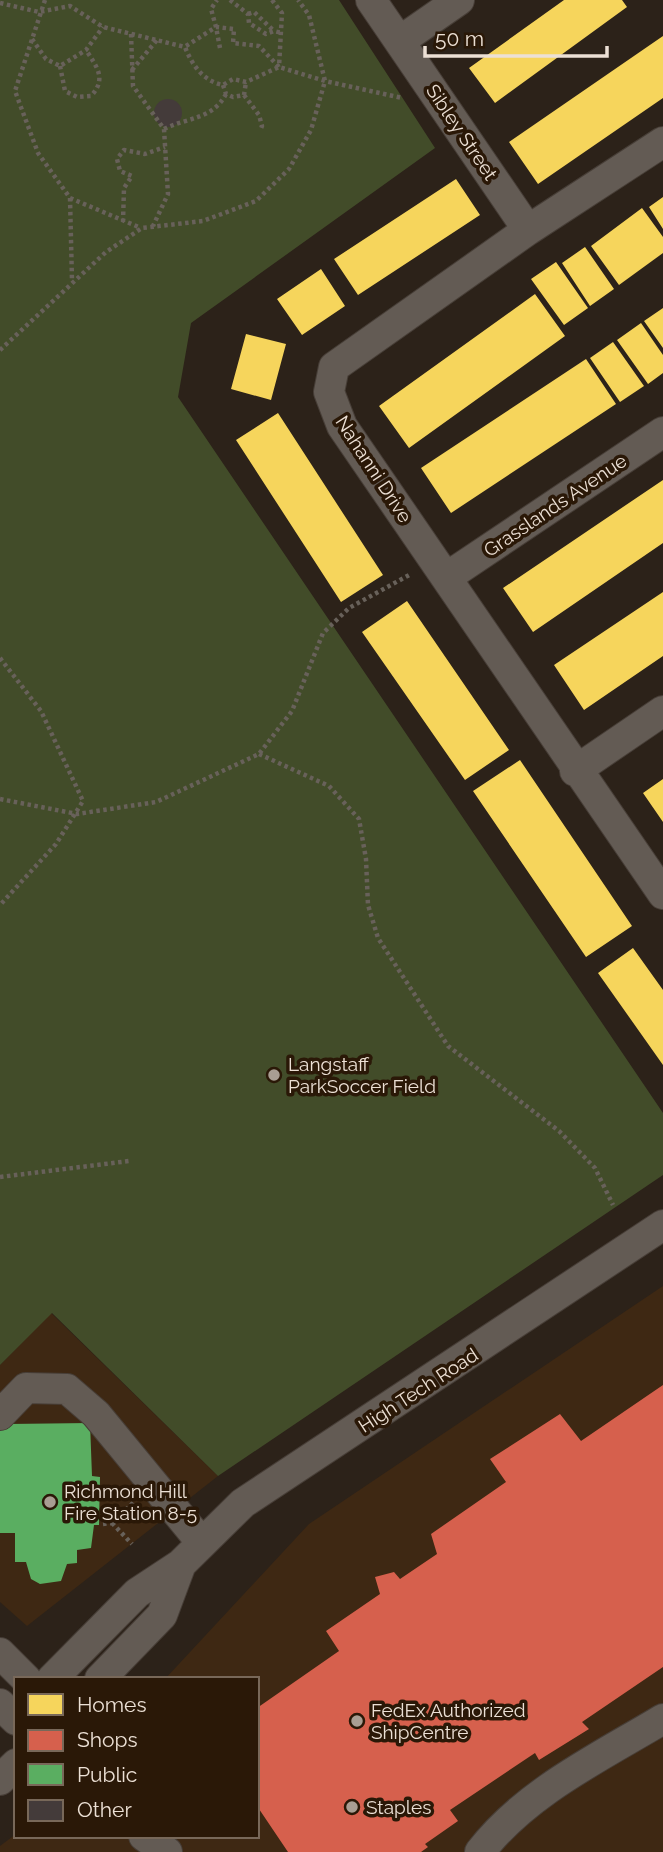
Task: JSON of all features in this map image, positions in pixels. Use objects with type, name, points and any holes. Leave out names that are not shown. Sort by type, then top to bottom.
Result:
[{"type":"street","name":"Sibley Street","points":[[371,0],[528,230]]},
{"type":"street","points":[[400,41],[459,0]]},
{"type":"street","name":"Nahanni Drive","points":[[663,142],[528,230],[334,367],[329,392],[342,426],[433,574],[663,894]]},
{"type":"street","name":"Grasslands Avenue","points":[[433,574],[663,432]]},
{"type":"street","points":[[575,771],[663,710]]},
{"type":"street","name":"High Tech Road","points":[[54,1677],[138,1593],[181,1564],[243,1503],[663,1225]]},
{"type":"street","points":[[0,1415],[26,1388],[67,1390],[96,1414],[202,1543]]},
{"type":"street","name":"High Tech Road","points":[[102,1677],[162,1615],[181,1564]]},
{"type":"street","points":[[0,1653],[24,1677]]},
{"type":"street","points":[[481,1852],[496,1831],[552,1786],[663,1718]]},
{"type":"street","points":[[0,1780],[14,1766]]},
{"type":"path","points":[[45,0],[15,91],[38,153],[70,198],[142,228],[203,221],[256,201],[289,169],[311,130],[325,81],[309,15],[298,0]]},
{"type":"path","points":[[218,0],[211,9],[220,48]]},
{"type":"path","points":[[230,0],[248,14],[249,23],[266,34],[274,31]]},
{"type":"path","points":[[272,0],[282,13],[283,33],[279,67]]},
{"type":"path","points":[[0,2],[39,12],[70,6],[103,27],[185,47],[216,27],[234,29],[233,43],[259,46],[279,67],[325,81],[402,98]]},
{"type":"path","points":[[248,14],[254,12],[274,31],[283,33]]},
{"type":"path","points":[[60,66],[86,50],[103,27]]},
{"type":"path","points":[[131,34],[132,86],[164,130],[168,194],[152,227]]},
{"type":"path","points":[[31,38],[46,59],[60,66]]},
{"type":"path","points":[[132,71],[158,40]]},
{"type":"path","points":[[185,47],[190,60],[213,83],[223,85],[233,79],[246,82],[279,67]]},
{"type":"path","points":[[60,66],[65,91],[77,97],[91,96],[99,88],[100,71],[86,50]]},
{"type":"path","points":[[246,82],[244,95],[259,115],[262,126],[260,131]]},
{"type":"path","points":[[164,130],[181,121],[196,120],[218,108],[226,94],[223,85]]},
{"type":"path","points":[[226,94],[233,97],[244,95]]},
{"type":"path","points":[[123,222],[124,188],[132,176],[120,171],[117,159],[124,150],[145,154],[165,147]]},
{"type":"path","points":[[70,198],[72,282]]},
{"type":"path","points":[[0,350],[40,316],[72,282],[106,252],[142,228]]},
{"type":"path","points":[[0,339],[6,344]]},
{"type":"path","points":[[0,799],[77,814],[156,802],[259,754],[292,711],[323,633],[349,608],[433,574]]},
{"type":"path","points":[[0,658],[41,711],[83,801],[55,844],[0,905]]},
{"type":"path","points":[[259,754],[329,786],[359,819],[366,859],[368,905],[378,938],[448,1046],[559,1131],[595,1168],[613,1205]]},
{"type":"path","points":[[0,1177],[129,1161]]},
{"type":"path","points":[[103,1524],[112,1523],[153,1483]]},
{"type":"path","points":[[112,1523],[132,1544]]},
{"type":"shaded area","points":[[663,1286],[663,1852],[0,1852],[0,1846],[14,1836],[14,1838],[259,1838],[259,1677],[167,1677],[309,1524]]},
{"type":"shaded area","points":[[51,1313],[218,1476],[27,1626],[0,1602],[0,1365]]},
{"type":"green space","points":[[0,0],[339,0],[435,148],[191,323],[178,397],[663,1113],[663,1175],[218,1476],[52,1313],[0,1365]]},
{"type":"building: Homes","points":[[564,0],[622,0],[627,7],[495,103],[469,68]]},
{"type":"building: Homes","points":[[663,36],[663,98],[538,184],[509,142]]},
{"type":"building: Homes","points":[[456,179],[480,215],[358,295],[334,259]]},
{"type":"building: Homes","points":[[663,197],[663,229],[649,207]]},
{"type":"building: Homes","points":[[642,208],[663,237],[663,253],[619,285],[591,246]]},
{"type":"building: Homes","points":[[585,247],[614,289],[590,306],[562,263]]},
{"type":"building: Homes","points":[[556,262],[588,308],[564,325],[531,279]]},
{"type":"building: Homes","points":[[321,269],[345,306],[302,335],[277,299]]},
{"type":"building: Homes","points":[[535,294],[565,336],[409,448],[379,406]]},
{"type":"building: Homes","points":[[663,308],[663,348],[644,321]]},
{"type":"building: Homes","points":[[641,323],[663,355],[663,373],[648,384],[617,340]]},
{"type":"building: Homes","points":[[246,334],[286,344],[271,400],[231,389]]},
{"type":"building: Homes","points":[[613,342],[644,386],[620,402],[590,358]]},
{"type":"building: Homes","points":[[586,359],[616,404],[451,513],[421,468]]},
{"type":"building: Homes","points":[[278,413],[383,575],[341,602],[236,440]]},
{"type":"building: Homes","points":[[663,480],[663,543],[533,632],[503,588]]},
{"type":"building: Homes","points":[[663,592],[663,656],[584,710],[554,665]]},
{"type":"building: Homes","points":[[407,601],[509,750],[465,780],[362,632]]},
{"type":"building: Homes","points":[[520,760],[632,926],[586,957],[473,791]]},
{"type":"building: Homes","points":[[663,779],[663,822],[643,793]]},
{"type":"building: Homes","points":[[633,948],[663,990],[663,1065],[598,973]]},
{"type":"building: Shops","points":[[663,1385],[663,1667],[582,1722],[589,1729],[539,1760],[535,1753],[450,1810],[458,1821],[425,1844],[428,1847],[421,1852],[288,1852],[259,1809],[259,1707],[339,1651],[326,1631],[380,1594],[375,1577],[394,1572],[400,1579],[437,1554],[431,1534],[506,1482],[490,1459],[560,1414],[581,1441]]},
{"type":"building: Public","name":"Richmond Hill Fire Station 8-5","points":[[90,1423],[92,1476],[100,1477],[99,1525],[94,1525],[91,1548],[77,1550],[77,1563],[67,1564],[61,1581],[40,1584],[31,1579],[26,1562],[15,1562],[15,1533],[0,1533],[0,1430],[8,1429],[8,1424]]},
{"type":"building: Other","points":[[168,99],[178,103],[182,113],[178,123],[168,127],[158,123],[154,113],[158,103]]},
{"type":"place","name":"Langstaff ParkSoccer Field","points":[[274,1075]]},
{"type":"place","name":"Richmond Hill Fire Station 8-5","points":[[50,1502]]},
{"type":"place","name":"FedEx Authorized ShipCentre","points":[[357,1721]]},
{"type":"place","name":"Staples","points":[[352,1807]]}]
